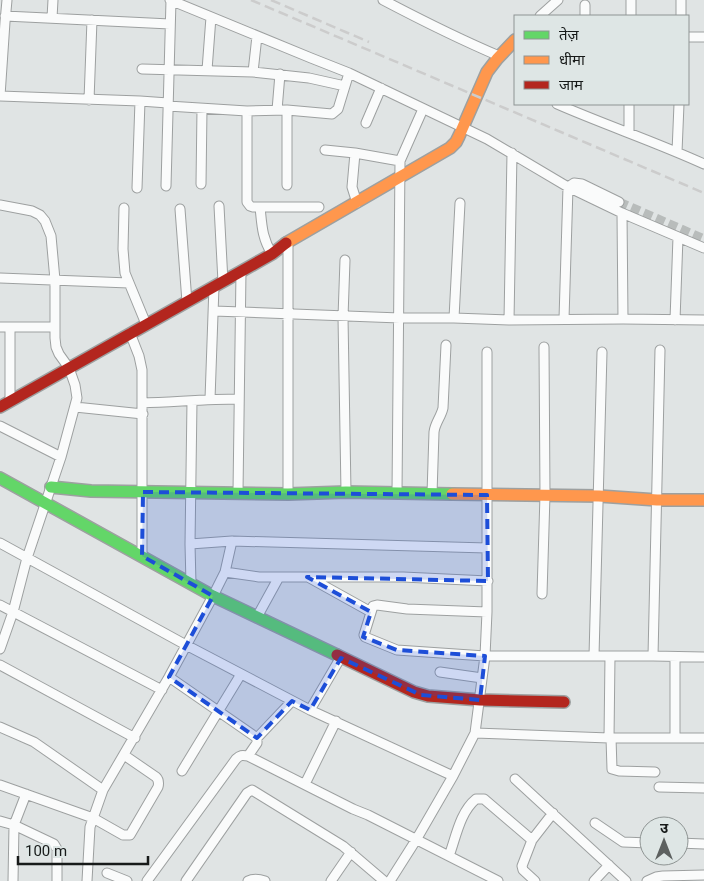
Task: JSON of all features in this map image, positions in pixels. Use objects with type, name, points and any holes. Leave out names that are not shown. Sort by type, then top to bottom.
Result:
[{"type":"street","points":[[7,0],[0,96],[140,101],[202,109],[287,110],[332,114],[338,109],[349,73]]},
{"type":"street","points":[[52,18],[53,0]]},
{"type":"street","points":[[166,186],[170,0],[349,73],[463,127],[512,153],[568,187],[622,213],[704,248]]},
{"type":"street","points":[[383,0],[426,23],[499,56]]},
{"type":"street","points":[[541,15],[558,0]]},
{"type":"street","points":[[631,0],[631,15]]},
{"type":"street","points":[[681,0],[681,15]]},
{"type":"street","points":[[584,15],[585,4]]},
{"type":"street","points":[[5,16],[170,24]]},
{"type":"street","points":[[207,70],[212,17]]},
{"type":"street","points":[[89,100],[92,20]]},
{"type":"street","points":[[253,72],[257,36]]},
{"type":"street","points":[[689,37],[704,37]]},
{"type":"street","points":[[55,327],[5,327],[5,404],[272,254],[288,242],[450,148],[456,142],[487,72],[514,41]]},
{"type":"street","points":[[142,69],[280,74],[345,86]]},
{"type":"street","points":[[277,110],[280,74]]},
{"type":"street","points":[[366,122],[381,88]]},
{"type":"street","points":[[137,188],[140,101]]},
{"type":"street","points":[[558,105],[629,132],[704,164]]},
{"type":"street","points":[[579,114],[580,105]]},
{"type":"street","points":[[629,105],[629,132]]},
{"type":"street","points":[[677,152],[679,105]]},
{"type":"street","points":[[202,109],[202,184]]},
{"type":"street","points":[[397,493],[400,161],[423,109]]},
{"type":"street","points":[[287,110],[287,185]]},
{"type":"street","points":[[247,111],[247,202],[250,206],[260,207],[319,207]]},
{"type":"street","points":[[325,150],[400,161]]},
{"type":"street","points":[[355,153],[352,188],[357,203]]},
{"type":"street","points":[[509,320],[512,153]]},
{"type":"street","points":[[568,187],[574,183],[582,184],[619,202]]},
{"type":"street","points":[[564,319],[568,187]]},
{"type":"street","points":[[454,318],[460,203]]},
{"type":"street","points":[[0,204],[40,215],[45,221],[51,236],[55,280],[56,347],[69,368],[77,398],[61,457],[27,558],[13,612],[0,649]]},
{"type":"street","points":[[210,399],[214,311],[219,284],[218,206]]},
{"type":"street","points":[[260,207],[264,237],[272,254]]},
{"type":"street","points":[[124,208],[124,265],[128,283],[146,324]]},
{"type":"street","points":[[180,209],[187,302]]},
{"type":"street","points":[[622,213],[623,319]]},
{"type":"street","points":[[675,320],[678,237]]},
{"type":"street","points":[[288,242],[288,494]]},
{"type":"street","points":[[345,260],[343,317],[346,492]]},
{"type":"street","points":[[238,492],[241,271]]},
{"type":"street","points":[[0,278],[128,283]]},
{"type":"street","points":[[214,311],[343,317],[509,320],[704,320]]},
{"type":"street","points":[[130,333],[141,362],[142,556]]},
{"type":"street","points":[[432,494],[434,432],[443,408],[446,345]]},
{"type":"street","points":[[542,594],[545,495],[544,347]]},
{"type":"street","points":[[653,656],[660,350]]},
{"type":"street","points":[[390,881],[453,776],[475,733],[485,656],[488,581],[487,352]]},
{"type":"street","points":[[594,656],[602,352]]},
{"type":"street","points":[[142,403],[239,398]]},
{"type":"street","points":[[191,584],[190,492],[192,401]]},
{"type":"street","points":[[75,408],[142,414]]},
{"type":"street","points":[[0,426],[61,457]]},
{"type":"street","points":[[0,478],[213,596],[414,692],[428,696],[480,700],[564,702]]},
{"type":"street","points":[[51,487],[91,491],[288,494],[346,492],[598,496],[657,500],[704,500]]},
{"type":"street","points":[[190,544],[232,541],[487,548]]},
{"type":"street","points":[[87,881],[90,827],[103,790],[162,690],[213,596],[225,572],[232,541]]},
{"type":"street","points":[[0,543],[292,701],[453,776]]},
{"type":"street","points":[[225,572],[259,577],[403,578],[488,581]]},
{"type":"street","points":[[257,617],[279,577]]},
{"type":"street","points":[[307,577],[372,612]]},
{"type":"street","points":[[0,605],[162,690]]},
{"type":"street","points":[[487,612],[407,609],[377,605],[373,606],[364,635],[370,640],[405,651],[485,656],[704,657]]},
{"type":"street","points":[[610,656],[612,769],[619,772],[655,772]]},
{"type":"street","points":[[675,657],[675,738]]},
{"type":"street","points":[[310,710],[341,658]]},
{"type":"street","points":[[0,664],[134,738]]},
{"type":"street","points":[[440,672],[482,678]]},
{"type":"street","points":[[182,772],[241,674]]},
{"type":"street","points":[[169,677],[257,738]]},
{"type":"street","points":[[248,756],[257,743],[257,738],[292,701]]},
{"type":"street","points":[[305,784],[336,721]]},
{"type":"street","points":[[0,727],[34,742],[103,790]]},
{"type":"street","points":[[475,733],[610,738],[704,738]]},
{"type":"street","points":[[0,785],[94,818],[123,835],[130,834],[158,787],[159,780],[124,754]]},
{"type":"street","points":[[147,881],[239,756],[248,756],[498,881]]},
{"type":"street","points":[[515,779],[626,881]]},
{"type":"street","points":[[660,787],[704,788]]},
{"type":"street","points":[[186,881],[247,793],[252,790],[351,852],[384,881]]},
{"type":"street","points":[[13,881],[14,825],[26,794]]},
{"type":"street","points":[[450,856],[468,807],[476,799],[484,799],[532,840]]},
{"type":"street","points":[[535,881],[525,878],[522,866],[532,840],[553,813]]},
{"type":"street","points":[[0,821],[14,825],[54,844],[57,849],[57,881]]},
{"type":"street","points":[[595,823],[624,842],[639,843]]},
{"type":"street","points":[[689,843],[704,844]]},
{"type":"street","points":[[331,881],[351,852]]},
{"type":"street","points":[[594,881],[609,865]]},
{"type":"street","points":[[107,873],[127,881]]},
{"type":"street","points":[[647,881],[663,876],[704,875]]},
{"type":"street","points":[[248,881],[260,879],[266,881]]},
{"type":"highlighted area","points":[[143,492],[487,495],[488,581],[307,577],[371,612],[363,637],[397,650],[485,656],[480,700],[421,695],[341,658],[310,710],[292,701],[257,738],[169,677],[213,596],[142,556]]},
{"type":"tunnel","points":[[619,202],[704,239]]},
{"type":"railway","points":[[251,0],[704,193]]},
{"type":"railway","points":[[271,0],[369,42]]},
{"type":"traffic: fast","points":[[0,478],[213,596],[337,655]]},
{"type":"traffic: fast","points":[[51,487],[91,491],[452,494]]},
{"type":"traffic: slow","points":[[286,243],[450,148],[459,136],[487,72],[514,41]]},
{"type":"traffic: slow","points":[[452,494],[704,500]]},
{"type":"traffic: jam","points":[[0,407],[272,254],[286,243]]},
{"type":"traffic: jam","points":[[337,655],[414,692],[428,696],[480,700],[564,702]]}]
